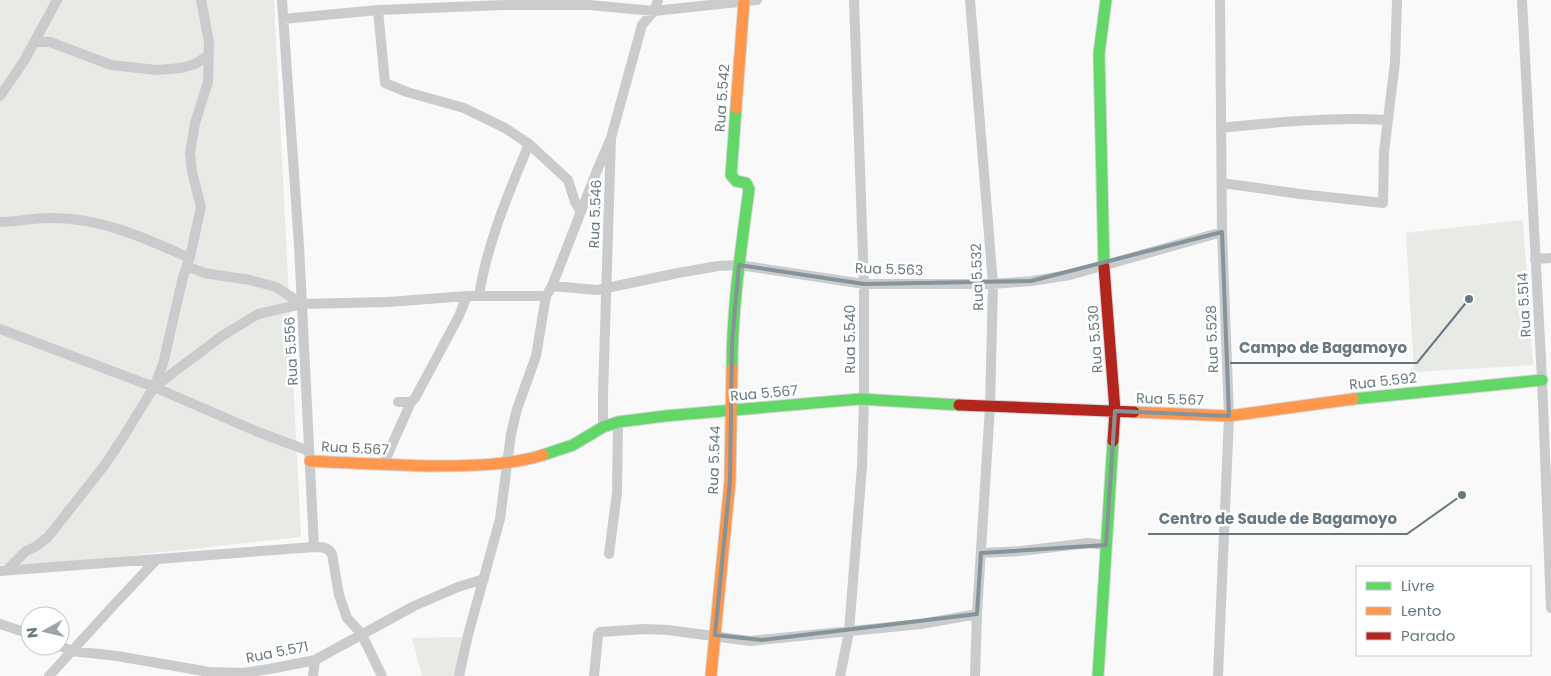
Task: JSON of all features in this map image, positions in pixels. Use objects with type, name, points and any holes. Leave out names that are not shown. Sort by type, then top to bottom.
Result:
[{"type":"street","points":[[0,96],[34,42],[57,0]]},
{"type":"street","points":[[4,571],[26,551],[48,537],[58,525],[118,446],[154,387],[163,364],[183,276],[202,207],[192,172],[190,152],[195,123],[208,82],[209,42],[201,0]]},
{"type":"street","name":"Rua 5.556","points":[[282,0],[302,304],[314,547]]},
{"type":"street","name":"Rua 5.546","points":[[603,427],[602,395],[611,138],[642,25],[654,11],[658,0]]},
{"type":"street","points":[[283,19],[378,10],[503,2],[589,5],[654,11],[757,0]]},
{"type":"street","name":"Rua 5.540","points":[[840,676],[849,632],[862,466],[864,398],[864,284],[854,0]]},
{"type":"street","name":"Rua 5.532","points":[[970,0],[993,284],[990,407],[975,676]]},
{"type":"street","name":"Rua 5.530","points":[[1098,676],[1116,411],[1104,265],[1099,54],[1106,0]]},
{"type":"street","name":"Rua 5.528","points":[[1218,676],[1228,416],[1222,232],[1220,0]]},
{"type":"street","points":[[1222,183],[1383,203],[1384,152],[1395,62],[1397,0]]},
{"type":"street","name":"Rua 5.514","points":[[1522,0],[1542,380],[1551,608]]},
{"type":"street","name":"Rua 5.542","points":[[744,1],[732,175],[736,181],[746,183],[748,186]]},
{"type":"street","points":[[378,10],[385,83],[407,92],[464,108],[504,128],[529,144],[568,180],[575,202],[581,212]]},
{"type":"street","points":[[34,42],[50,42],[111,65],[157,70],[181,68],[195,64],[209,55]]},
{"type":"street","points":[[1221,128],[1294,121],[1387,120]]},
{"type":"street","points":[[459,676],[468,635],[500,518],[511,434],[536,356],[546,296],[552,286],[611,138]]},
{"type":"street","points":[[479,296],[490,247],[529,144]]},
{"type":"street","name":"Rua 5.544","points":[[711,676],[730,481],[732,343],[748,186]]},
{"type":"street","points":[[0,222],[51,218],[79,219],[100,223],[128,232],[185,256],[188,261],[204,273],[250,280],[276,287],[302,304]]},
{"type":"street","name":"Rua 5.563","points":[[552,286],[581,290],[606,288],[718,266],[739,265],[864,284],[993,284],[1031,281],[1070,275],[1222,232]]},
{"type":"street","points":[[1536,260],[1551,258]]},
{"type":"street","points":[[383,465],[411,402],[467,296]]},
{"type":"street","points":[[154,387],[222,336],[258,314],[302,304],[388,302],[467,296],[546,296]]},
{"type":"street","points":[[0,329],[154,387],[309,456]]},
{"type":"street","name":"Rua 5.592","points":[[1228,416],[1361,398],[1542,380]]},
{"type":"street","name":"Rua 5.567","points":[[309,456],[383,465],[461,466],[508,462],[539,456],[573,444],[603,427],[618,422],[664,416],[864,398],[990,407],[1228,416]]},
{"type":"street","points":[[398,402],[411,402]]},
{"type":"street","points":[[609,554],[616,493],[618,422]]},
{"type":"street","points":[[981,553],[1021,551],[1088,543],[1106,545]]},
{"type":"street","points":[[4,571],[314,547],[329,550],[332,554],[339,594],[346,618],[361,633],[382,676]]},
{"type":"street","points":[[49,676],[157,560]]},
{"type":"street","name":"Rua 5.571","points":[[72,651],[117,656],[208,674],[275,668],[315,660],[361,633],[414,606],[458,587],[484,579]]},
{"type":"street","points":[[594,676],[598,635],[600,632],[645,629],[750,640],[921,624],[977,614]]},
{"type":"street","points":[[0,624],[20,631]]},
{"type":"street","points":[[313,676],[315,660]]},
{"type":"highlighted area","points":[[1222,232],[1229,416],[1115,411],[1106,545],[981,553],[977,614],[762,640],[715,635],[730,481],[732,343],[739,265],[864,284],[1031,281]]},
{"type":"shaded area","points":[[0,0],[274,0],[301,537],[61,563],[0,565]]},
{"type":"shaded area","points":[[1523,220],[1533,365],[1414,372],[1406,233]]},
{"type":"shaded area","points":[[464,637],[457,676],[422,676],[412,638]]},
{"type":"traffic: fast","points":[[1104,267],[1099,54],[1106,0]]},
{"type":"traffic: fast","points":[[732,369],[735,302],[749,189],[746,183],[736,181],[731,175],[736,108]]},
{"type":"traffic: fast","points":[[1353,399],[1542,380]]},
{"type":"traffic: fast","points":[[543,455],[573,445],[603,427],[618,422],[665,416],[860,399],[959,405]]},
{"type":"traffic: fast","points":[[1098,676],[1113,441]]},
{"type":"traffic: slow","points":[[736,108],[744,1]]},
{"type":"traffic: slow","points":[[711,676],[730,481],[732,369]]},
{"type":"traffic: slow","points":[[1134,412],[1229,416],[1353,399]]},
{"type":"traffic: slow","points":[[310,461],[458,466],[487,465],[543,455]]},
{"type":"traffic: jam","points":[[1104,267],[1115,411],[1113,441]]},
{"type":"traffic: jam","points":[[959,405],[1134,412]]},
{"type":"place","name":"Campo de Bagamoyo","points":[[1469,299]]},
{"type":"place","name":"Centro de Saude de Bagamoyo","points":[[1462,495]]}]
